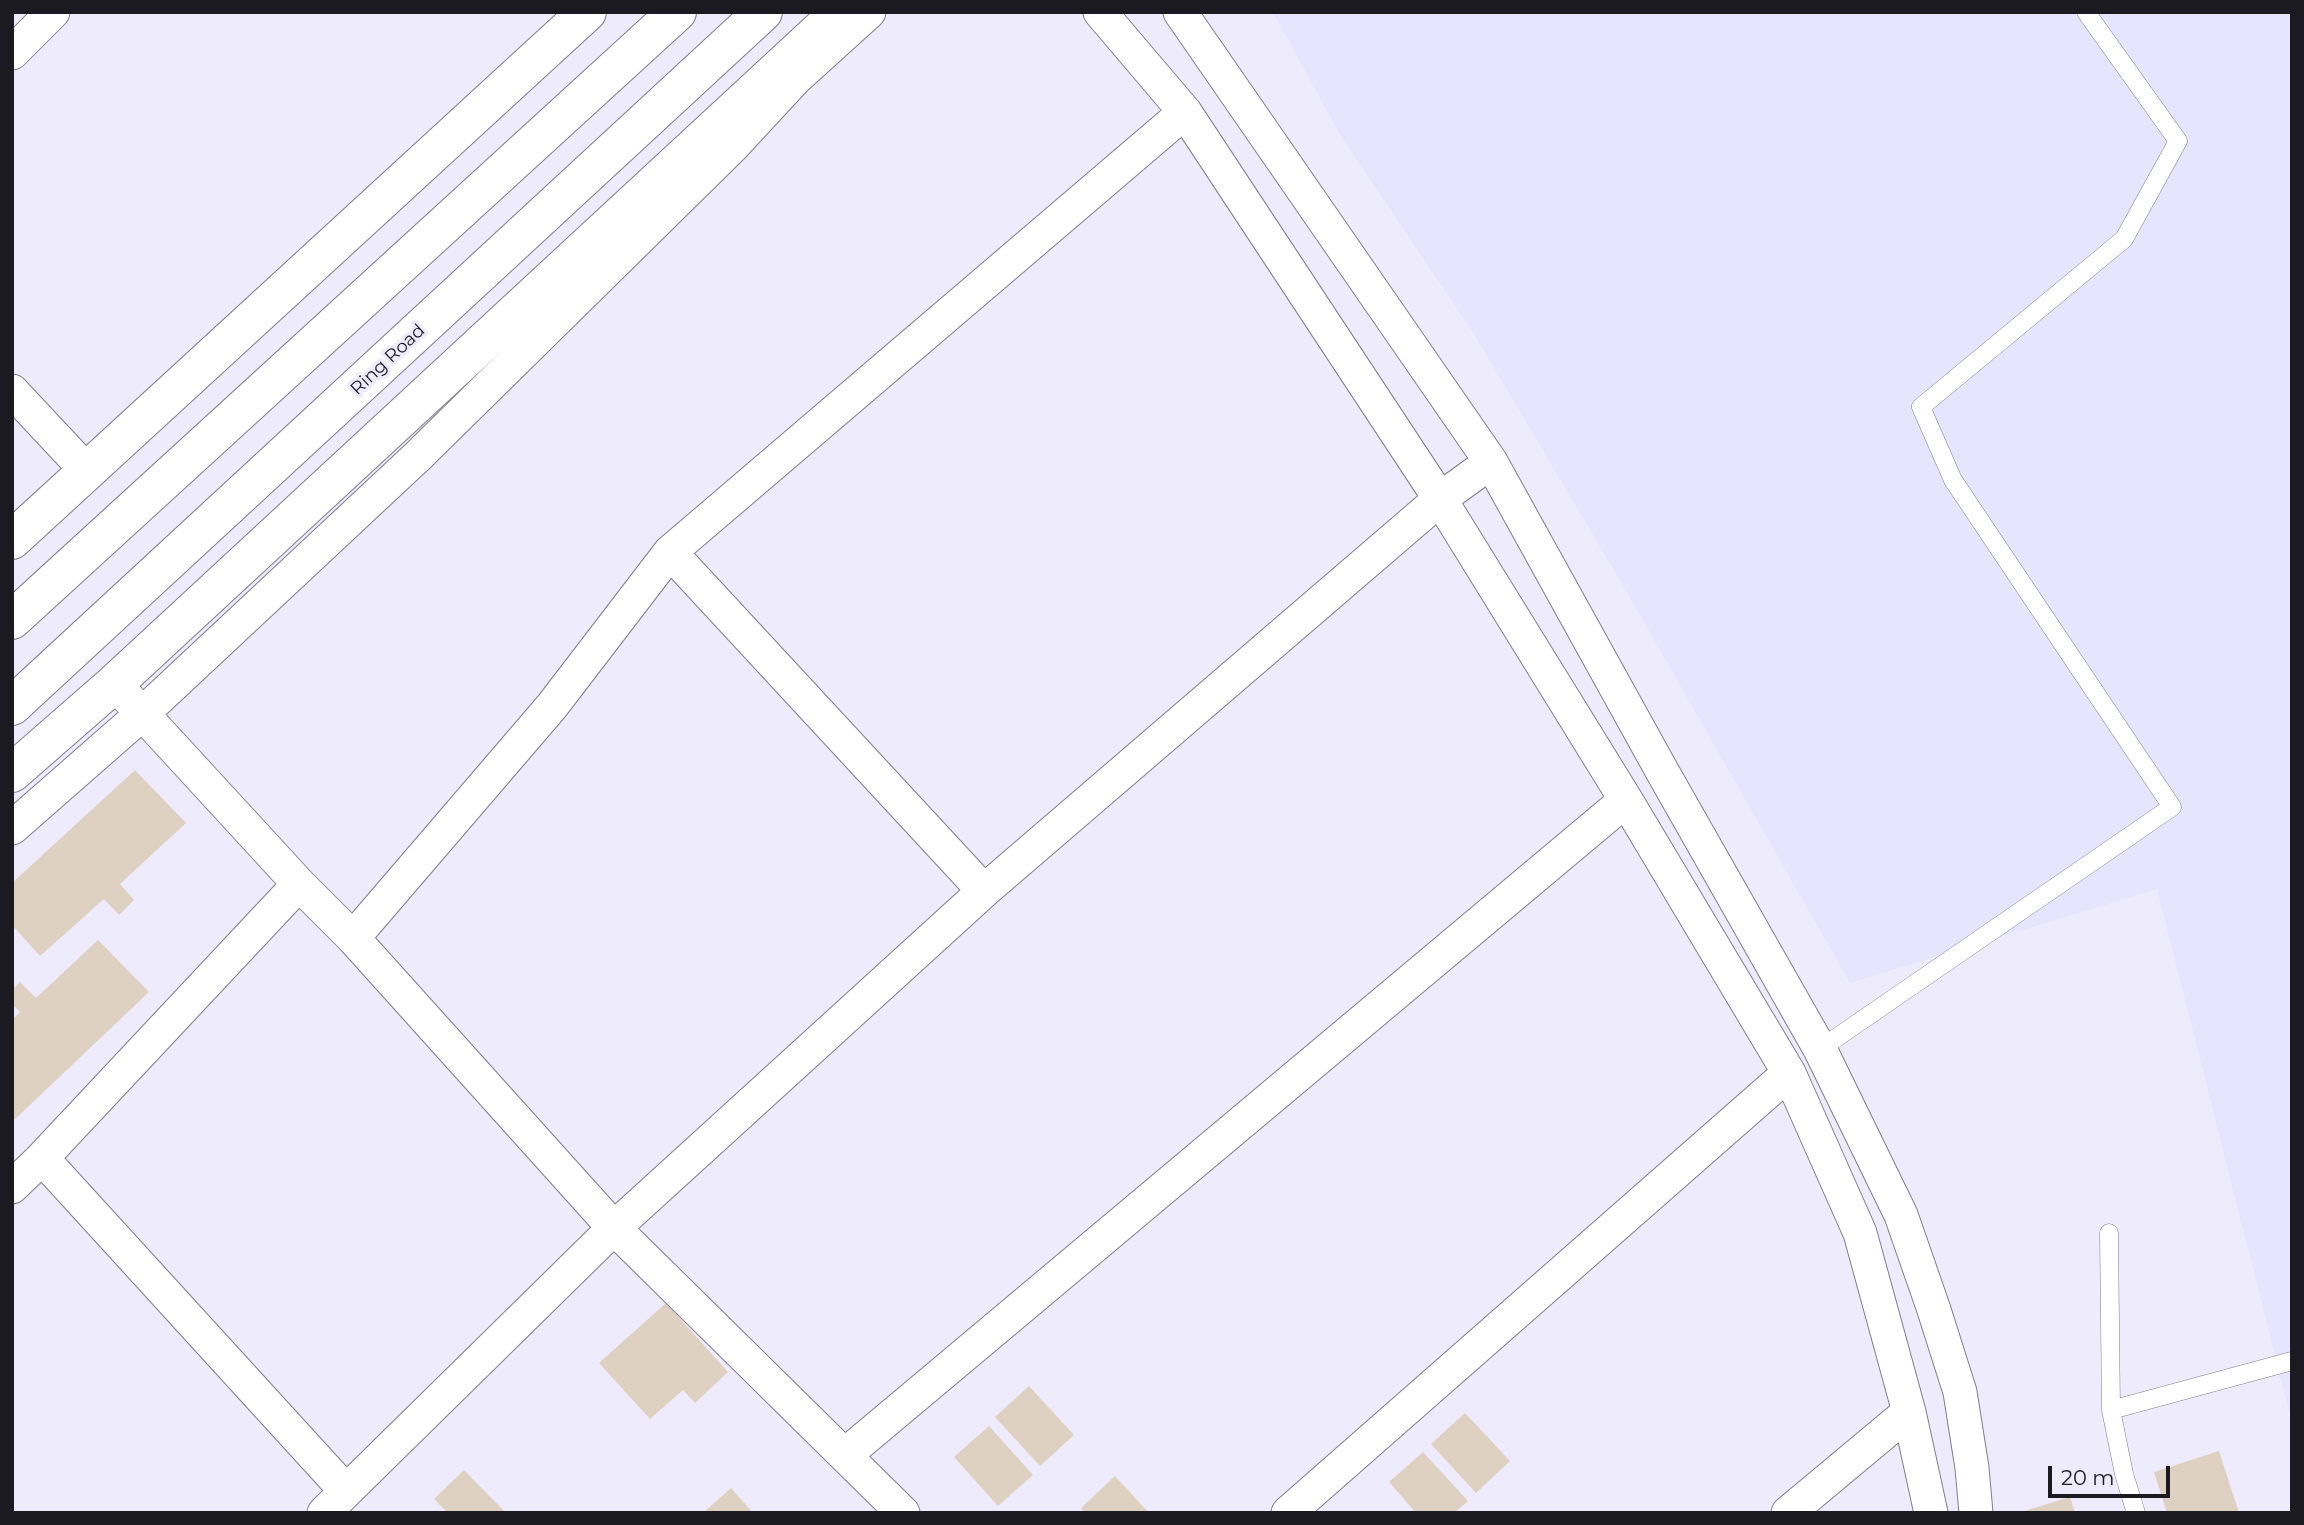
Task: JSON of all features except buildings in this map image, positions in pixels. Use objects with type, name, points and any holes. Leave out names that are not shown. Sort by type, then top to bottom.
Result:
[{"type":"main road","points":[[12,540],[587,12]]},
{"type":"main road","points":[[12,620],[677,12]]},
{"type":"main road","name":"Ring Road","points":[[12,706],[763,12]]},
{"type":"main road","points":[[12,773],[115,683],[840,12]]},
{"type":"street","points":[[12,53],[53,12]]},
{"type":"street","points":[[12,828],[142,714],[418,456],[732,147],[795,79],[869,12]]},
{"type":"street","points":[[1100,12],[1185,112],[1440,499],[1626,800],[1789,1073],[1860,1233],[1909,1412],[1931,1513]]},
{"type":"street","points":[[1180,12],[1490,462],[1820,1049],[1901,1215],[1934,1310],[1960,1392],[1976,1513]]},
{"type":"street","points":[[353,938],[552,706],[670,552],[1185,112]]},
{"type":"street","points":[[12,391],[86,470]]},
{"type":"street","points":[[42,1158],[335,1502],[614,1228],[984,891],[1440,499],[1490,462]]},
{"type":"street","points":[[670,552],[984,891]]},
{"type":"street","points":[[115,683],[299,884],[353,938],[614,1228],[903,1513]]},
{"type":"street","points":[[845,1455],[1626,800]]},
{"type":"street","points":[[12,1187],[299,884]]},
{"type":"street","points":[[1288,1513],[1789,1073]]},
{"type":"street","points":[[1788,1513],[1909,1412]]},
{"type":"lane","points":[[1820,1049],[2172,807],[1953,480],[1921,407],[2124,239],[2178,141],[2086,12]]},
{"type":"lane","points":[[2109,1233],[2111,1410],[2124,1475],[2136,1513]]},
{"type":"lane","points":[[2111,1410],[2292,1361]]},
{"type":"shaded area","points":[[1273,12],[2292,12],[2292,1423],[2157,889],[1850,983],[1625,589],[1474,334],[1342,138]]}]
